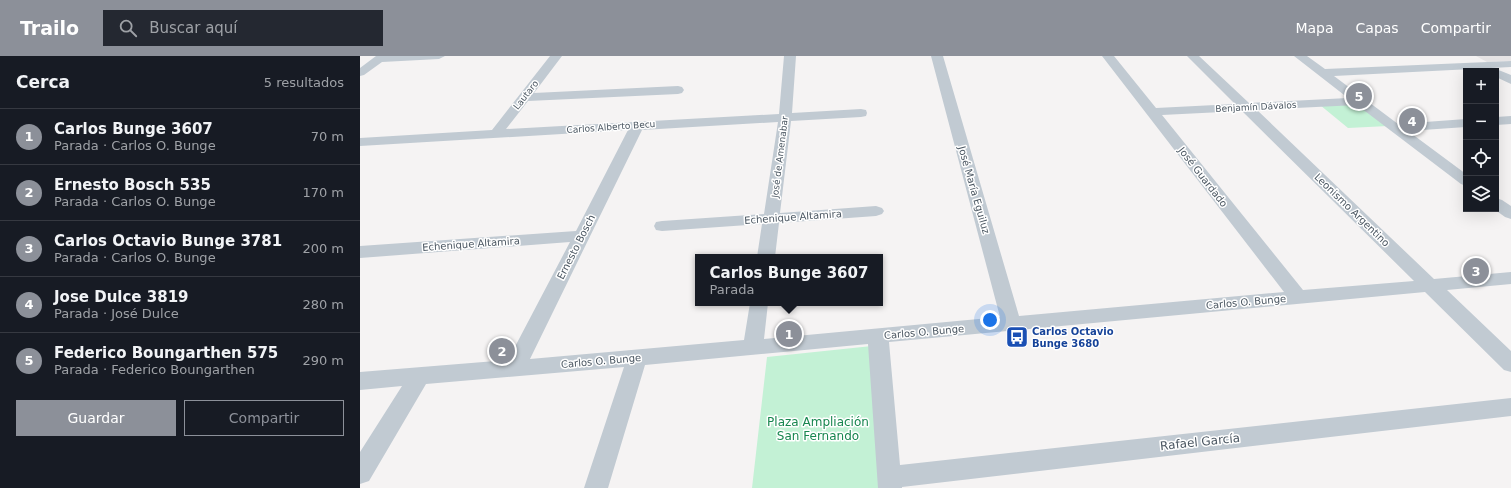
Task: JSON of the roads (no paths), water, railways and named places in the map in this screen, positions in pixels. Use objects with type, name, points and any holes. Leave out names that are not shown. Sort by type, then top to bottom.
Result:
[{"type":"street","points":[[360,73],[381,57],[439,56]]},
{"type":"street","name":"Lautaro","points":[[495,135],[556,56]]},
{"type":"street","name":"José de Amenabar","points":[[766,254],[785,117],[790,56]]},
{"type":"street","name":"José María Eguiluz","points":[[937,56],[1012,324]]},
{"type":"street","name":"José Guardado","points":[[1108,56],[1298,297]]},
{"type":"street","name":"Leonismo Argentino","points":[[1193,56],[1511,364]]},
{"type":"street","points":[[1300,56],[1463,179]]},
{"type":"street","points":[[1467,56],[1488,68]]},
{"type":"street","points":[[1498,68],[1511,64]]},
{"type":"street","points":[[1323,73],[1463,71]]},
{"type":"street","points":[[1499,74],[1511,80]]},
{"type":"street","points":[[524,97],[678,90]]},
{"type":"street","name":"Benjamín Dávalos","points":[[1152,112],[1359,101]]},
{"type":"street","name":"Carlos Alberto Becu","points":[[360,142],[861,113]]},
{"type":"street","points":[[1499,121],[1511,120]]},
{"type":"street","points":[[1396,128],[1463,123]]},
{"type":"street","name":"Ernesto Bosch","points":[[514,368],[637,126]]},
{"type":"street","points":[[1499,202],[1511,201]]},
{"type":"street","points":[[1499,204],[1511,214]]},
{"type":"street","name":"Echenique Altamira","points":[[662,226],[876,211]]},
{"type":"street","name":"Echenique Altamira","points":[[360,252],[581,236]]},
{"type":"street","name":"Carlos O. Bunge","points":[[360,381],[637,358],[1511,278]]},
{"type":"street","points":[[752,347],[759,306]]},
{"type":"street","points":[[878,336],[890,483]]},
{"type":"street","points":[[596,488],[637,358]]},
{"type":"street","points":[[360,473],[418,376]]},
{"type":"street","name":"Rafael García","points":[[890,483],[1511,407]]},
{"type":"place","name":"Federico Boungarthen 575","points":[[1359,96]]},
{"type":"place","name":"Jose Dulce 3819","points":[[1412,121]]},
{"type":"place","name":"Carlos Octavio Bunge 3781","points":[[1476,271]]},
{"type":"place","name":"Carlos Bunge 3607","points":[[789,334]]},
{"type":"place","name":"Carlos Octavio Bunge 3680","points":[[1017,337]]},
{"type":"place","name":"Ernesto Bosch 535","points":[[502,351]]},
{"type":"park label","name":"Plaza Ampliación San Fernando","points":[[818,429]]}]
